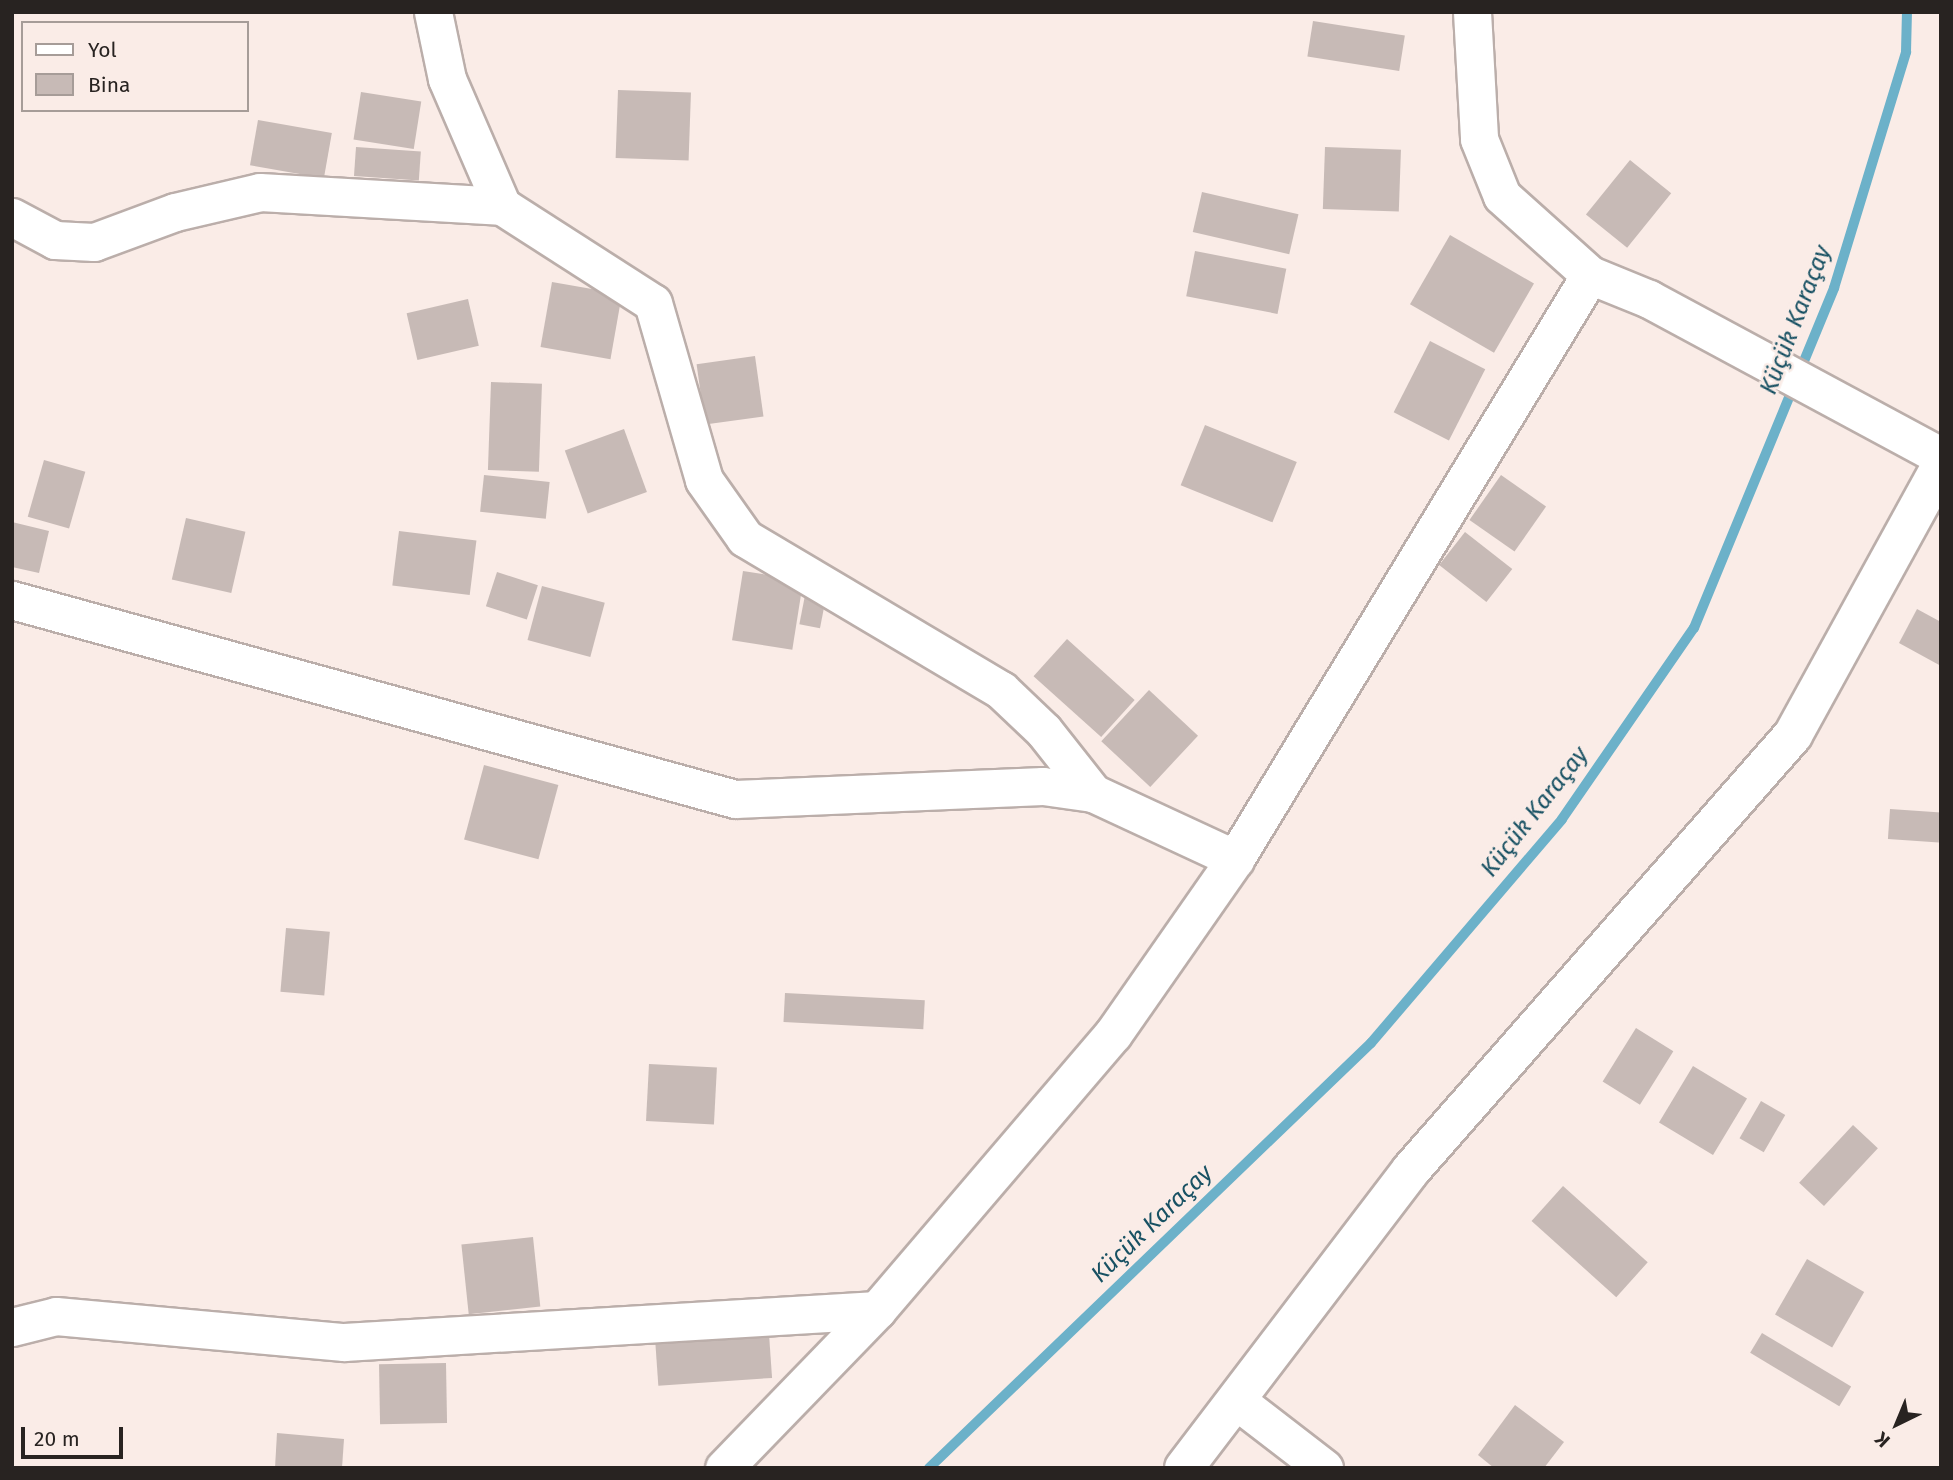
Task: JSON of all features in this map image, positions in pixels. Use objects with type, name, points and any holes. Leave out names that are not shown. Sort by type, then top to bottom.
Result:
[{"type":"street","points":[[433,12],[447,79],[502,205]]},
{"type":"street","points":[[1472,12],[1479,139],[1502,196],[1590,275],[1649,299],[1941,456]]},
{"type":"street","points":[[12,217],[55,240],[94,242],[174,212],[260,192],[502,205],[653,303],[704,480],[745,538],[1000,690],[1044,731],[1093,793]]},
{"type":"street","points":[[724,1468],[877,1310],[1113,1034],[1235,859],[1590,275]]},
{"type":"street","points":[[1184,1468],[1412,1170],[1793,735],[1941,466]]},
{"type":"street","points":[[12,600],[735,799],[1043,786],[1093,793],[1235,859]]},
{"type":"street","points":[[12,1326],[56,1316],[344,1342],[877,1310]]},
{"type":"street","points":[[1237,1401],[1324,1468]]},
{"type":"building","points":[[1313,21],[1405,36],[1399,71],[1307,57]]},
{"type":"building","points":[[618,90],[691,93],[689,161],[616,158]]},
{"type":"building","points":[[361,92],[421,102],[414,149],[353,139]]},
{"type":"building","points":[[258,120],[332,133],[324,178],[250,165]]},
{"type":"building","points":[[356,147],[421,152],[419,180],[354,176]]},
{"type":"building","points":[[1325,147],[1401,150],[1399,212],[1323,209]]},
{"type":"building","points":[[1630,160],[1671,193],[1627,248],[1586,214]]},
{"type":"building","points":[[1202,192],[1298,214],[1289,254],[1193,232]]},
{"type":"building","points":[[1450,235],[1534,284],[1494,353],[1410,304]]},
{"type":"building","points":[[1195,251],[1286,269],[1278,314],[1186,296]]},
{"type":"building","points":[[552,282],[622,294],[610,359],[541,347]]},
{"type":"building","points":[[468,299],[479,346],[417,360],[407,313]]},
{"type":"building","points":[[1430,341],[1485,369],[1449,440],[1394,412]]},
{"type":"building","points":[[755,356],[763,416],[705,425],[697,364]]},
{"type":"building","points":[[491,382],[542,384],[539,472],[488,470]]},
{"type":"building","points":[[1205,425],[1297,462],[1272,522],[1181,485]]},
{"type":"building","points":[[624,429],[647,492],[588,514],[565,451]]},
{"type":"building","points":[[44,460],[85,472],[69,529],[28,517]]},
{"type":"building","points":[[484,475],[550,482],[546,519],[480,512]]},
{"type":"building","points":[[1501,475],[1546,507],[1515,552],[1469,520]]},
{"type":"building","points":[[186,518],[245,532],[231,593],[172,579]]},
{"type":"building","points":[[12,522],[49,531],[39,573],[12,567]]},
{"type":"building","points":[[399,531],[476,541],[470,595],[392,586]]},
{"type":"building","points":[[1465,532],[1512,569],[1486,602],[1439,565]]},
{"type":"building","points":[[743,571],[803,581],[792,650],[732,640]]},
{"type":"building","points":[[497,572],[538,585],[527,620],[486,606]]},
{"type":"building","points":[[807,585],[828,589],[820,628],[799,624]]},
{"type":"building","points":[[542,586],[605,603],[590,657],[528,640]]},
{"type":"building","points":[[1917,609],[1941,622],[1941,666],[1899,643]]},
{"type":"building","points":[[1067,639],[1135,700],[1101,737],[1034,676]]},
{"type":"building","points":[[1149,690],[1198,736],[1150,787],[1101,741]]},
{"type":"building","points":[[484,765],[558,785],[538,859],[464,839]]},
{"type":"building","points":[[1890,809],[1941,813],[1939,842],[1888,839]]},
{"type":"building","points":[[286,928],[330,932],[324,996],[280,992]]},
{"type":"building","points":[[785,993],[925,1000],[923,1029],[783,1022]]},
{"type":"building","points":[[1636,1028],[1673,1051],[1640,1105],[1603,1081]]},
{"type":"building","points":[[649,1064],[717,1068],[714,1124],[646,1121]]},
{"type":"building","points":[[1693,1066],[1747,1098],[1713,1155],[1659,1123]]},
{"type":"building","points":[[1761,1101],[1785,1115],[1764,1152],[1740,1138]]},
{"type":"building","points":[[1853,1125],[1878,1148],[1824,1206],[1799,1183]]},
{"type":"building","points":[[1563,1186],[1648,1262],[1616,1297],[1532,1221]]},
{"type":"building","points":[[533,1237],[540,1307],[469,1314],[461,1245]]},
{"type":"building","points":[[1807,1259],[1864,1292],[1832,1347],[1775,1314]]},
{"type":"building","points":[[1762,1333],[1851,1387],[1839,1406],[1750,1353]]},
{"type":"building","points":[[769,1334],[772,1378],[658,1386],[655,1342]]},
{"type":"building","points":[[446,1363],[447,1423],[380,1424],[379,1364]]},
{"type":"building","points":[[1515,1405],[1564,1442],[1544,1468],[1494,1468],[1478,1455]]},
{"type":"building","points":[[277,1433],[344,1439],[342,1468],[275,1468]]},
{"type":"waterway","name":"Küçük Karaçay","points":[[929,1468],[1371,1043],[1562,819],[1694,628],[1834,288],[1906,52],[1907,12]]}]
